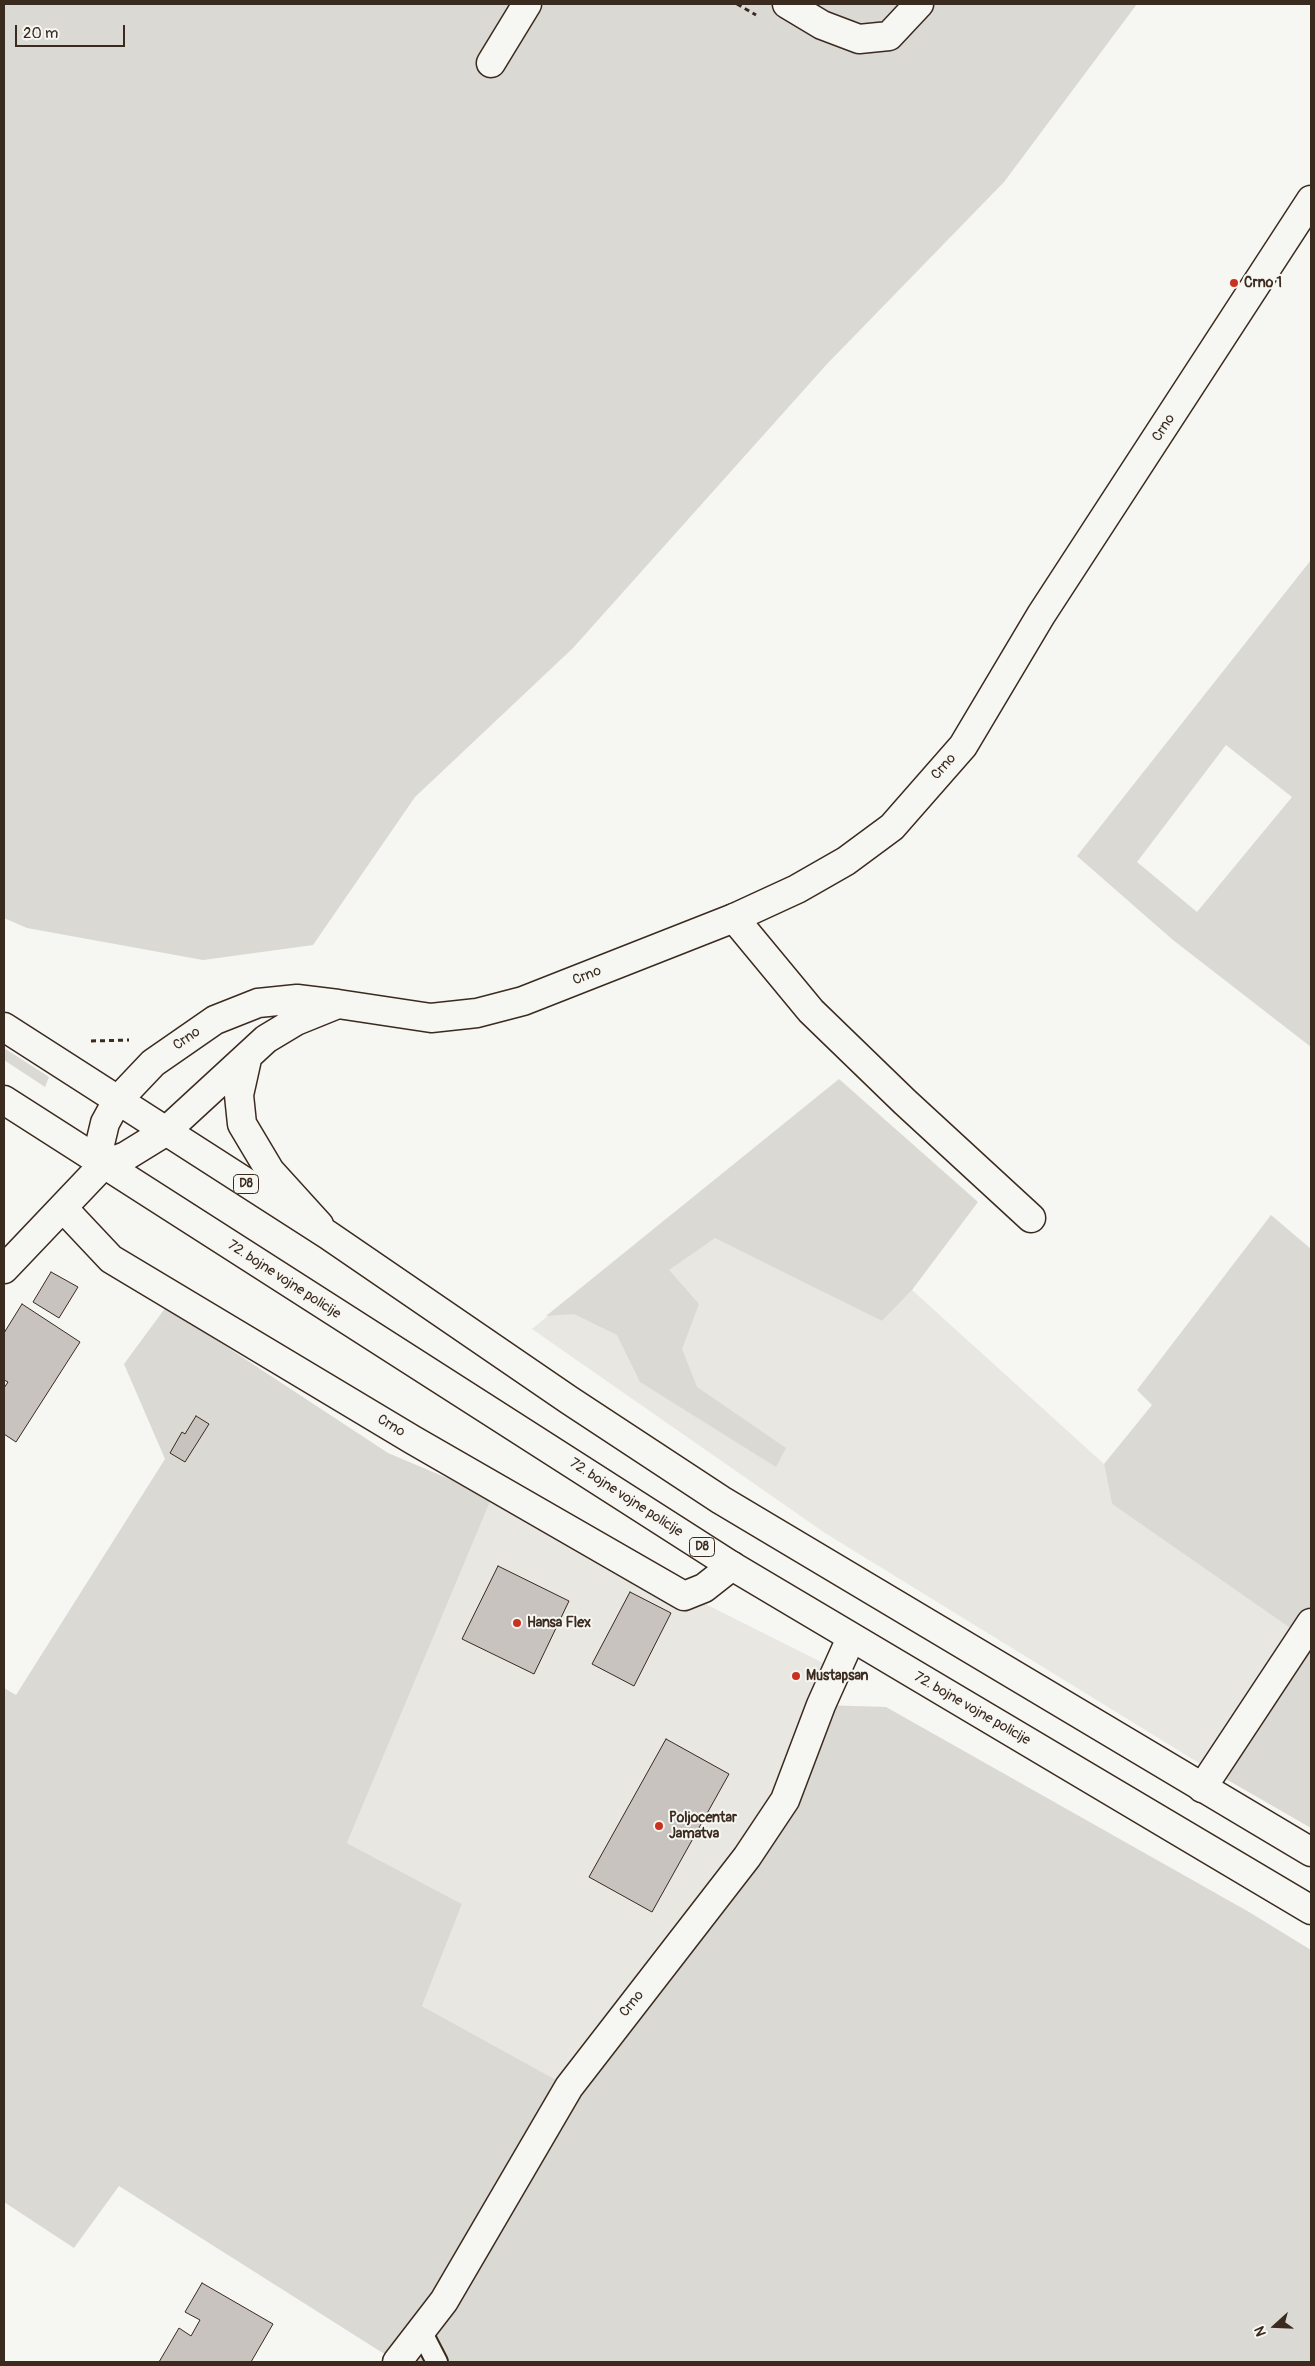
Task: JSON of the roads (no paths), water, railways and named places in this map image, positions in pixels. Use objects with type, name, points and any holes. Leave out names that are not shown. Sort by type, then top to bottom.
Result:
[{"type":"street","points":[[491,63],[527,4]]},
{"type":"street","points":[[786,4],[822,24],[859,39],[889,36],[919,4]]},
{"type":"street","name":"Crno","points":[[103,1165],[100,1144],[103,1130],[117,1101],[153,1063],[215,1020],[258,1003],[297,999],[431,1018],[477,1013],[523,1002],[734,918],[805,885],[846,861],[892,827],[963,746],[1041,615],[1311,200]]},
{"type":"street","points":[[734,918],[811,1011],[905,1102],[1032,1218]]},
{"type":"street","name":"Crno","points":[[4,1270],[103,1165],[126,1156],[165,1132],[247,1059],[266,1039],[296,1020],[338,1004]]},
{"type":"street","name":"D8","points":[[4,1028],[328,1235],[569,1400],[721,1500],[1311,1852]]},
{"type":"street","points":[[247,1059],[239,1095],[242,1124],[270,1171],[328,1235]]},
{"type":"street","name":"D8","points":[[4,1100],[44,1124],[103,1165]]},
{"type":"street","name":"72. bojne vojne policije","points":[[103,1165],[732,1566],[1311,1910]]},
{"type":"street","name":"Crno","points":[[63,1208],[111,1259],[413,1440],[684,1596],[704,1588],[732,1566]]},
{"type":"street","points":[[1202,1788],[1311,1623]]},
{"type":"street","name":"Crno","points":[[397,2362],[444,2301],[569,2087],[741,1865],[785,1800],[821,1705],[851,1638]]},
{"type":"lane","points":[[421,2330],[437,2362]]},
{"type":"place","name":"Crno 1","points":[[1234,283]]},
{"type":"place","name":"Hansa Flex","points":[[517,1623]]},
{"type":"place","name":"Mustapsan","points":[[796,1676]]},
{"type":"place","name":"Poljocentar Jamatva","points":[[659,1826]]}]
